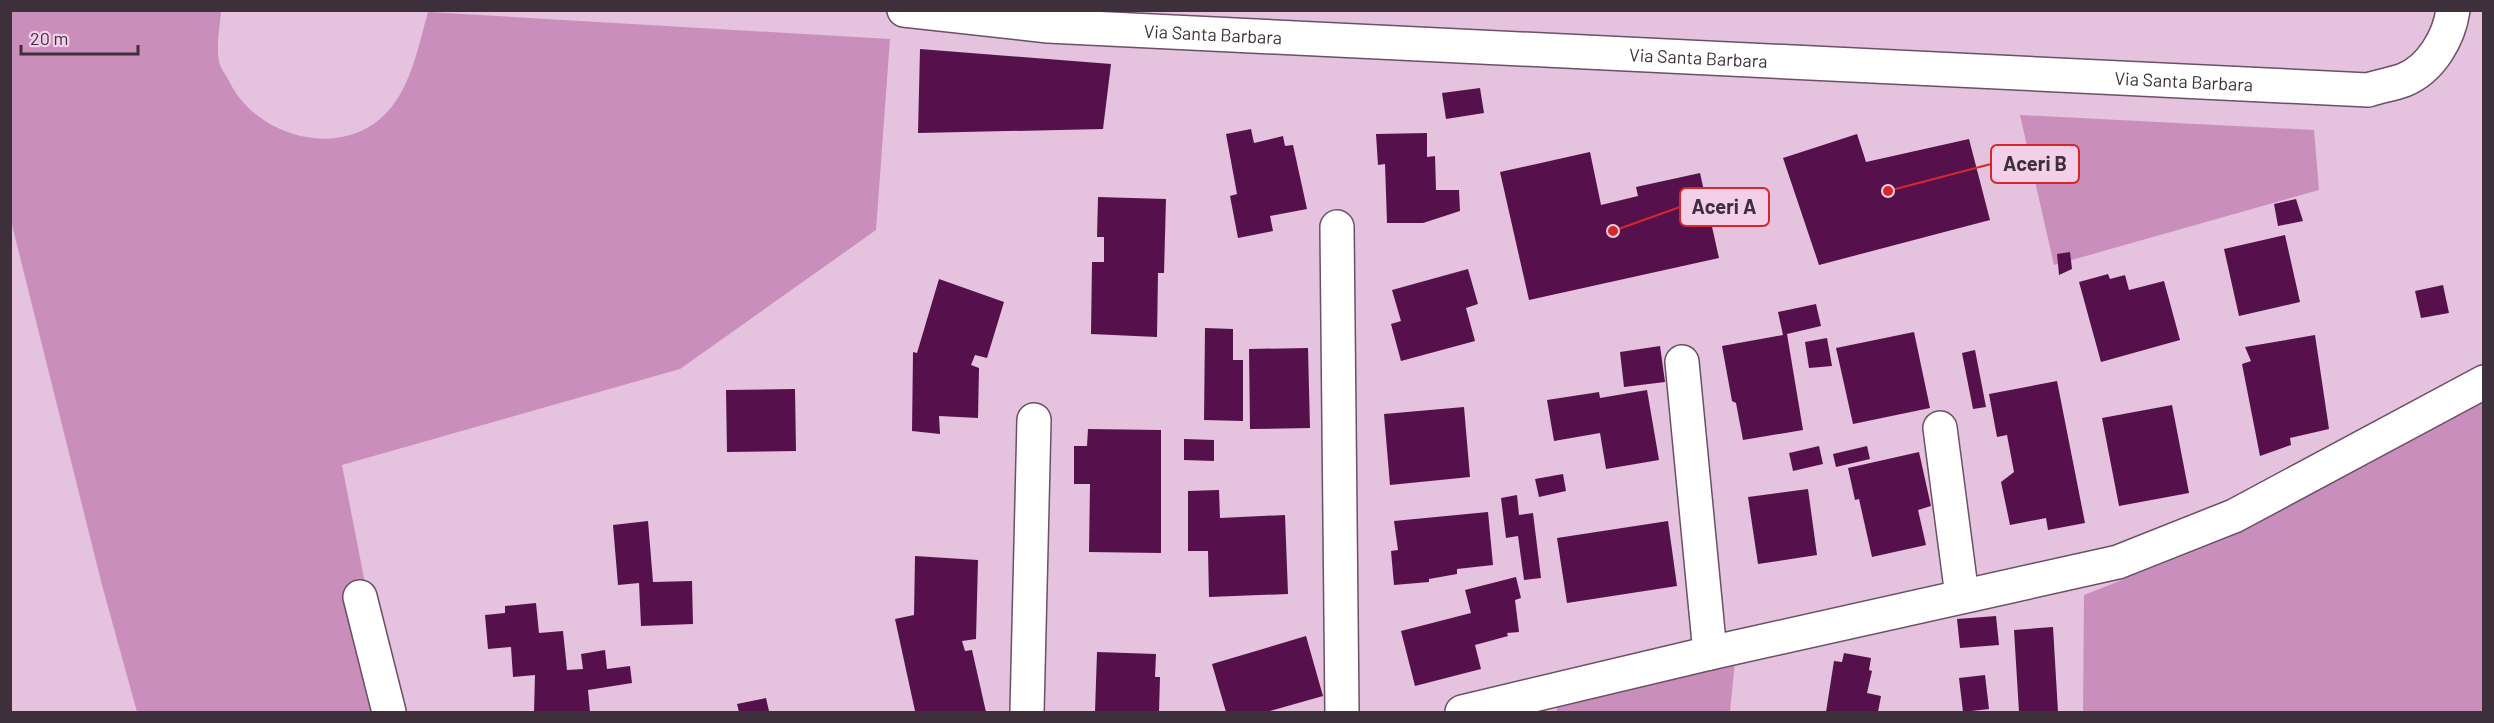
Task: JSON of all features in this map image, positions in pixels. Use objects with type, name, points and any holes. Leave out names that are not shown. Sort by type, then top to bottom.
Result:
[{"type":"street","name":"Via Santa Barbara","points":[[904,10],[2368,90],[2406,79],[2433,58],[2448,32],[2453,10]]},
{"type":"street","points":[[1337,227],[1342,712]]},
{"type":"street","points":[[1682,362],[1710,653]]},
{"type":"street","points":[[1462,712],[1710,653],[2118,562],[2234,516],[2484,382]]},
{"type":"street","points":[[1027,712],[1034,420]]},
{"type":"street","points":[[1940,428],[1962,596]]},
{"type":"street","points":[[360,597],[389,712]]},
{"type":"shaded area","points":[[10,11],[221,11],[219,61],[241,99],[257,115],[275,127],[296,135],[318,139],[340,137],[361,131],[380,119],[390,109],[399,97],[412,69],[428,12],[890,39],[876,230],[680,369],[342,465],[390,712],[137,712],[102,585],[11,221]]},
{"type":"shaded area","points":[[2020,115],[2314,130],[2319,190],[2054,265]]},
{"type":"shaded area","points":[[2483,402],[2483,712],[2083,712],[2084,595],[2228,538]]},
{"type":"shaded area","points":[[1735,661],[1730,712],[1556,712],[1558,705]]},
{"type":"building","points":[[920,49],[1111,64],[1103,129],[918,133]]},
{"type":"building","points":[[1480,88],[1484,113],[1446,119],[1442,93]]},
{"type":"building","points":[[1251,129],[1254,143],[1283,136],[1285,146],[1293,145],[1307,209],[1270,216],[1273,231],[1238,238],[1230,196],[1237,194],[1226,134]]},
{"type":"building","points":[[1427,133],[1427,157],[1435,156],[1436,190],[1459,190],[1460,211],[1423,223],[1387,223],[1385,164],[1378,165],[1376,134]]},
{"type":"building","points":[[1857,134],[1866,162],[1969,139],[1990,220],[1819,265],[1783,158]]},
{"type":"building","points":[[1590,152],[1601,205],[1638,196],[1636,187],[1700,173],[1719,258],[1529,300],[1500,172]]},
{"type":"building","points":[[1098,197],[1166,199],[1164,273],[1158,273],[1157,337],[1091,334],[1092,262],[1104,262],[1104,237],[1097,237]]},
{"type":"building","points":[[2296,199],[2303,221],[2278,226],[2274,204]]},
{"type":"building","points":[[2285,235],[2300,302],[2239,316],[2224,249]]},
{"type":"building","points":[[2070,252],[2072,269],[2059,275],[2057,254]]},
{"type":"building","points":[[1468,269],[1478,304],[1466,308],[1475,341],[1401,361],[1391,324],[1401,321],[1392,290]]},
{"type":"building","points":[[2108,274],[2110,279],[2125,275],[2129,290],[2164,281],[2180,340],[2101,362],[2079,282]]},
{"type":"building","points":[[939,279],[1004,302],[987,358],[975,355],[971,365],[979,368],[978,418],[939,416],[940,434],[912,431],[913,352],[917,353]]},
{"type":"building","points":[[2443,285],[2449,313],[2421,318],[2415,291]]},
{"type":"building","points":[[1816,304],[1821,326],[1787,334],[1803,430],[1743,440],[1736,403],[1732,401],[1722,346],[1783,335],[1778,312]]},
{"type":"building","points":[[1205,328],[1233,329],[1233,360],[1243,360],[1243,421],[1204,420]]},
{"type":"building","points":[[1914,332],[1930,408],[1853,424],[1836,348]]},
{"type":"building","points":[[2315,335],[2329,429],[2290,438],[2291,445],[2260,456],[2242,364],[2251,361],[2245,347]]},
{"type":"building","points":[[1827,338],[1832,366],[1809,368],[1805,342]]},
{"type":"building","points":[[1660,346],[1665,382],[1624,387],[1620,352]]},
{"type":"building","points":[[1308,348],[1310,428],[1250,429],[1249,349]]},
{"type":"building","points":[[1975,350],[1986,407],[1973,409],[1962,353]]},
{"type":"building","points":[[2057,381],[2085,523],[2048,530],[2046,518],[2010,525],[2001,482],[2014,472],[2007,435],[1997,437],[1989,394]]},
{"type":"building","points":[[795,389],[796,451],[727,452],[726,390]]},
{"type":"building","points":[[1647,390],[1659,460],[1606,469],[1600,433],[1554,441],[1547,400],[1599,392],[1600,398]]},
{"type":"building","points":[[2172,405],[2189,493],[2119,506],[2102,418]]},
{"type":"building","points":[[1464,407],[1470,477],[1390,485],[1384,414]]},
{"type":"building","points":[[1088,429],[1161,430],[1161,553],[1089,552],[1090,484],[1074,484],[1074,446],[1087,446]]},
{"type":"building","points":[[1184,439],[1214,440],[1214,461],[1184,460]]},
{"type":"building","points":[[1819,446],[1823,464],[1793,471],[1789,453]]},
{"type":"building","points":[[1867,446],[1870,459],[1836,467],[1833,454]]},
{"type":"building","points":[[1919,452],[1931,506],[1918,510],[1926,545],[1872,557],[1859,499],[1855,500],[1848,468]]},
{"type":"building","points":[[1563,474],[1566,491],[1539,497],[1535,479]]},
{"type":"building","points":[[1808,489],[1817,555],[1758,564],[1748,497]]},
{"type":"building","points":[[1219,490],[1220,518],[1285,515],[1288,594],[1209,597],[1208,551],[1188,551],[1188,491]]},
{"type":"building","points":[[1517,495],[1519,515],[1533,513],[1541,578],[1524,580],[1518,536],[1506,538],[1501,498]]},
{"type":"building","points":[[1488,512],[1493,565],[1457,569],[1457,574],[1429,579],[1429,582],[1394,585],[1391,551],[1398,550],[1394,521]]},
{"type":"building","points":[[648,521],[653,582],[692,581],[693,624],[641,626],[639,583],[618,585],[613,525]]},
{"type":"building","points":[[1668,521],[1677,586],[1567,603],[1557,538]]},
{"type":"building","points":[[915,556],[978,560],[976,639],[962,641],[965,651],[972,650],[986,712],[915,711],[895,619],[914,615]]},
{"type":"building","points":[[1516,577],[1521,598],[1515,600],[1519,632],[1507,633],[1508,636],[1475,645],[1481,669],[1415,686],[1401,631],[1471,613],[1465,590]]},
{"type":"building","points":[[536,603],[539,633],[563,631],[567,670],[583,669],[581,654],[605,650],[607,669],[630,666],[632,683],[588,690],[590,712],[534,712],[535,675],[513,677],[511,647],[488,649],[485,615],[505,613],[505,606]]},
{"type":"building","points":[[1996,616],[1999,645],[1960,648],[1957,619]]},
{"type":"building","points":[[2053,627],[2058,712],[2019,712],[2014,630]]},
{"type":"building","points":[[1306,636],[1323,696],[1266,712],[1226,712],[1212,664]]},
{"type":"building","points":[[1097,652],[1156,654],[1155,677],[1160,677],[1159,712],[1095,712]]},
{"type":"building","points":[[1844,653],[1871,658],[1869,670],[1872,671],[1867,693],[1881,696],[1878,712],[1826,712],[1834,661],[1842,662]]},
{"type":"building","points":[[1985,675],[1989,709],[1963,712],[1959,678]]},
{"type":"building","points":[[766,698],[769,711],[739,712],[737,704]]},
{"type":"place","name":"Aceri B","points":[[1888,191]]},
{"type":"place","name":"Aceri A","points":[[1613,231]]}]
